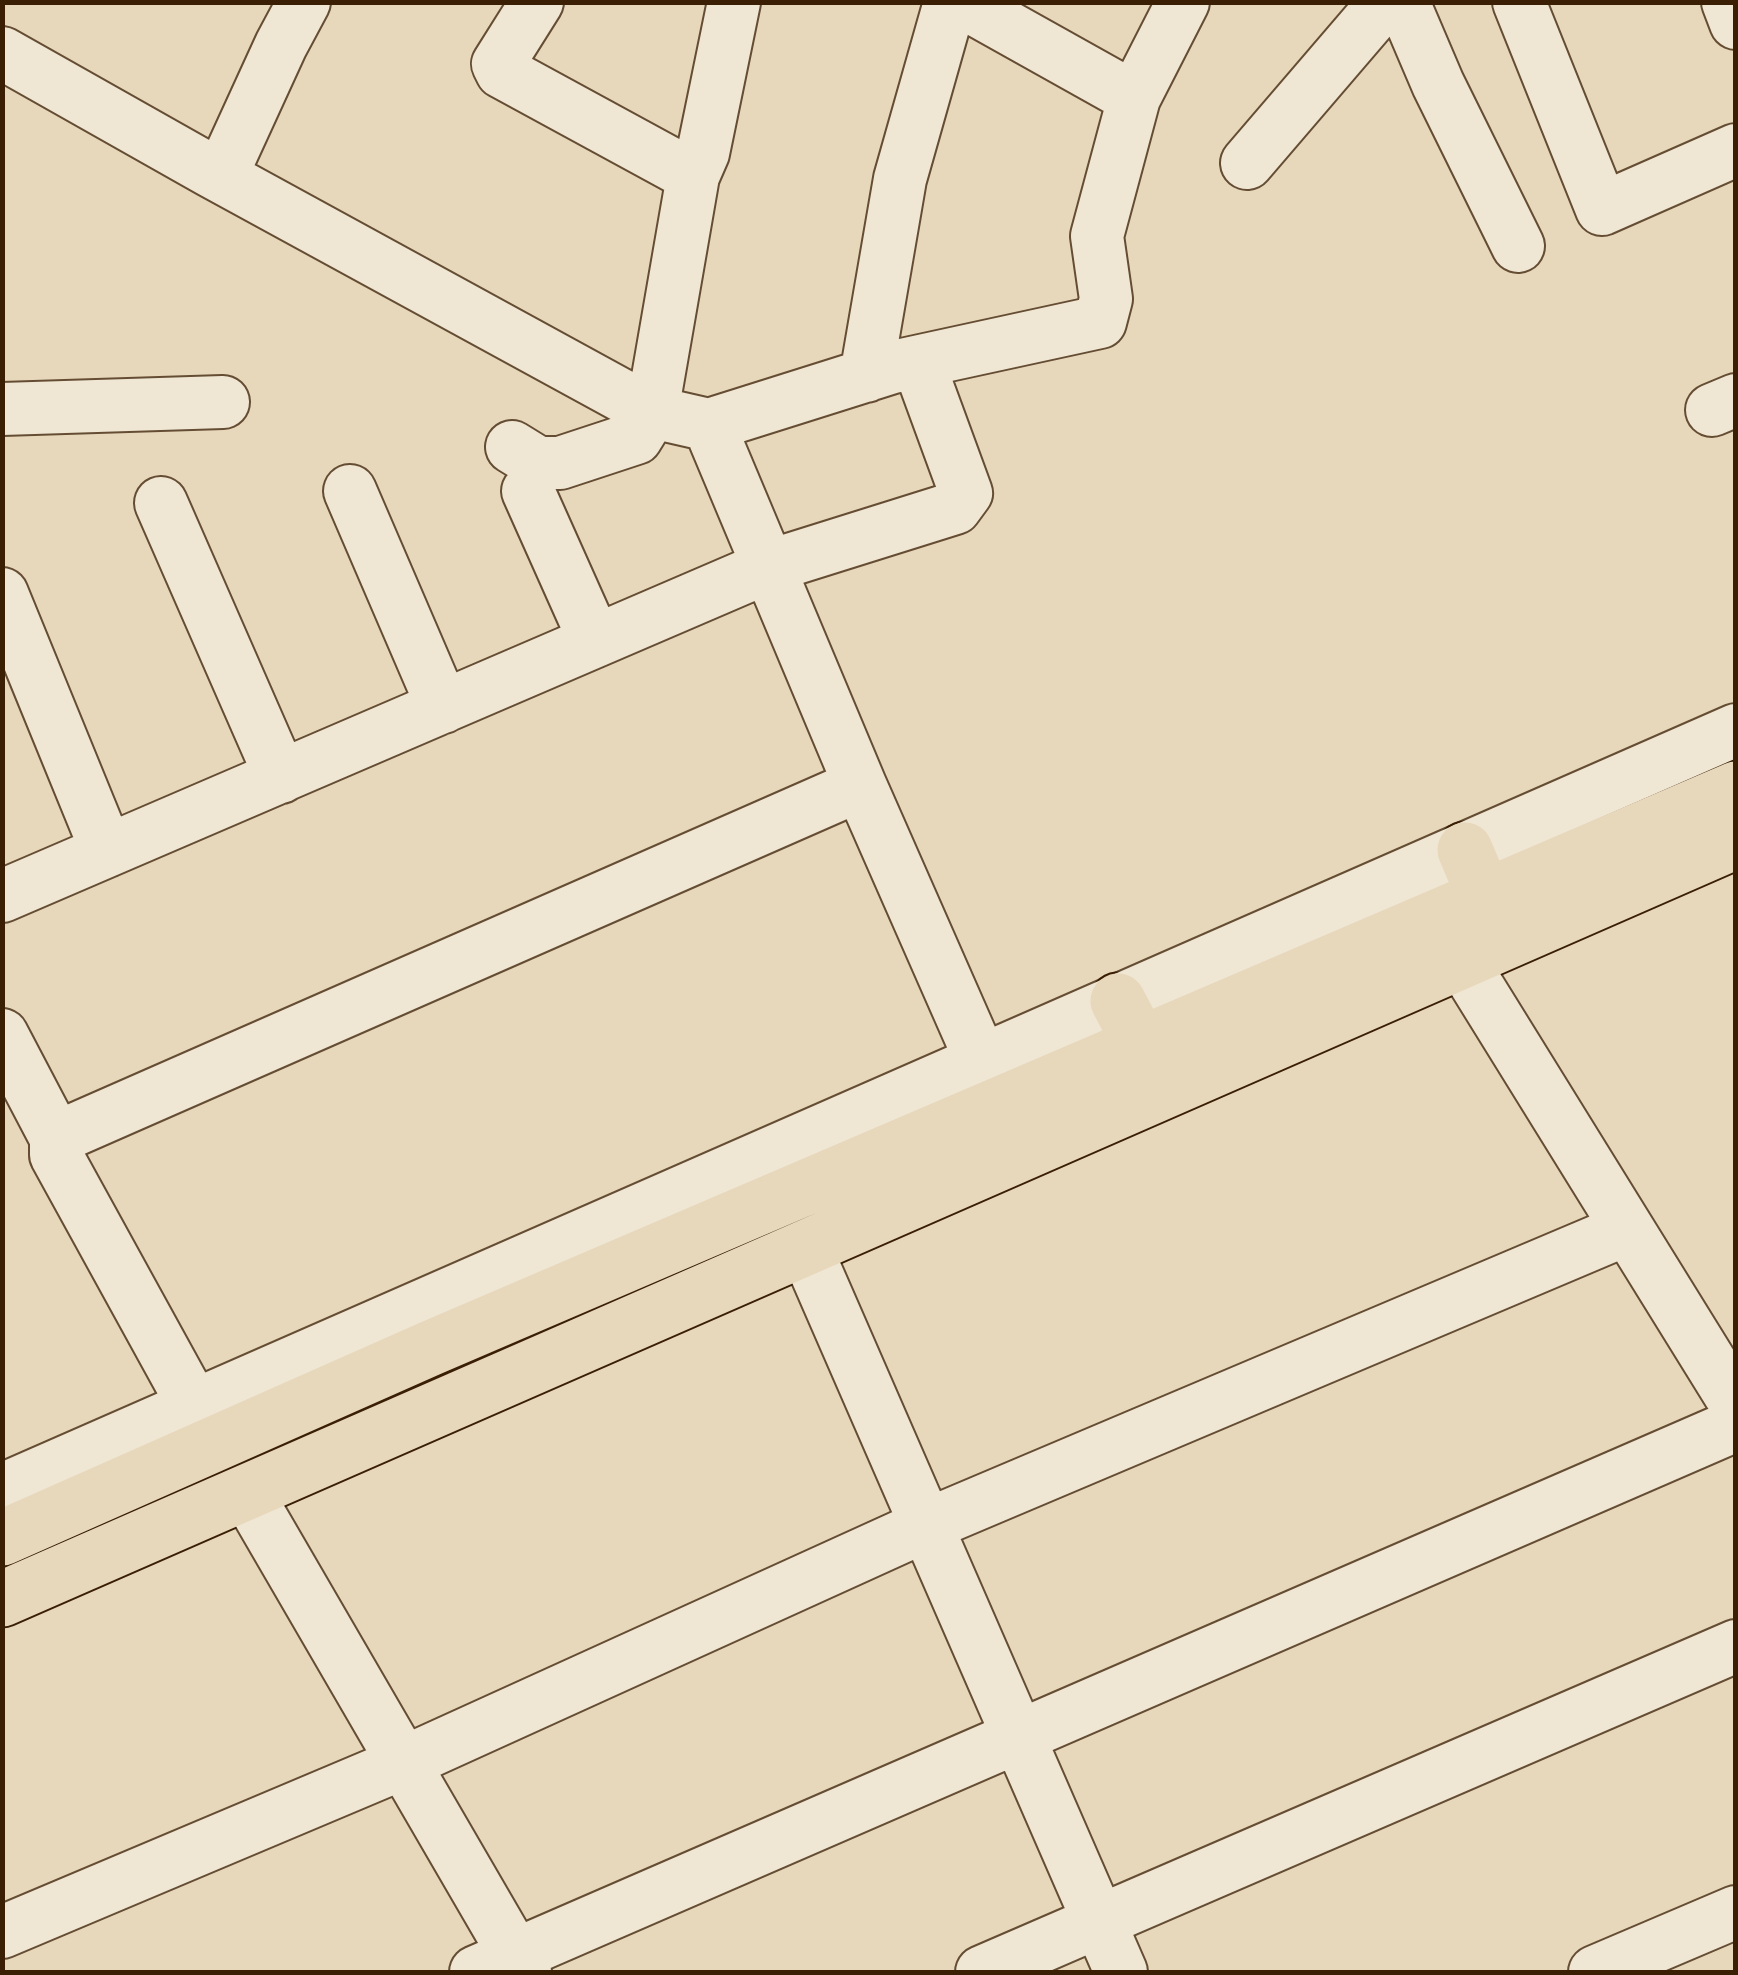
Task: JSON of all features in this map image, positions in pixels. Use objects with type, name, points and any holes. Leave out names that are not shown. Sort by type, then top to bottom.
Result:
[{"type":"main road","points":[[2,1538],[431,1348],[1129,1023],[1475,873],[1736,788]]},
{"type":"main road","points":[[2,1600],[1468,971],[1736,841]]},
{"type":"street","points":[[226,163],[304,2]]},
{"type":"street","points":[[536,2],[498,64],[502,72],[692,176]]},
{"type":"street","points":[[595,641],[520,469],[538,463],[560,463],[636,438],[652,412],[692,176],[703,153],[734,2]]},
{"type":"street","points":[[2,53],[652,412],[709,425],[918,362],[1100,322],[1106,299],[1097,236],[1134,98],[1183,2]]},
{"type":"street","points":[[1247,163],[1385,2]]},
{"type":"street","points":[[1403,2],[1438,84],[1518,246]]},
{"type":"street","points":[[1519,2],[1602,209],[1736,150]]},
{"type":"street","points":[[1728,2],[1736,22]]},
{"type":"street","points":[[866,376],[900,179],[950,6],[966,4],[1134,98]]},
{"type":"street","points":[[2,896],[770,566],[955,508],[966,493],[918,362]]},
{"type":"street","points":[[2,409],[222,402]]},
{"type":"street","points":[[709,425],[981,1060]]},
{"type":"street","points":[[350,491],[442,707]]},
{"type":"street","points":[[160,503],[281,777]]},
{"type":"street","points":[[2,594],[107,851]]},
{"type":"street","points":[[1475,873],[1736,730]]},
{"type":"street","points":[[56,1138],[860,785]]},
{"type":"street","points":[[2,1625],[604,1355],[815,1270],[1468,971],[1736,864]]},
{"type":"street","points":[[1468,971],[1736,1404]]},
{"type":"street","points":[[2,1490],[981,1060],[1129,1023]]},
{"type":"street","points":[[8,1061],[56,1138],[56,1155],[194,1406]]},
{"type":"street","points":[[2,1932],[403,1762],[926,1525],[1627,1229]]},
{"type":"street","points":[[815,1270],[1121,1972]]},
{"type":"street","points":[[256,1509],[403,1762],[505,1967],[1019,1736],[1736,1425]]},
{"type":"street","points":[[982,1972],[1736,1646]]},
{"type":"street","points":[[1596,1972],[1736,1912]]}]
